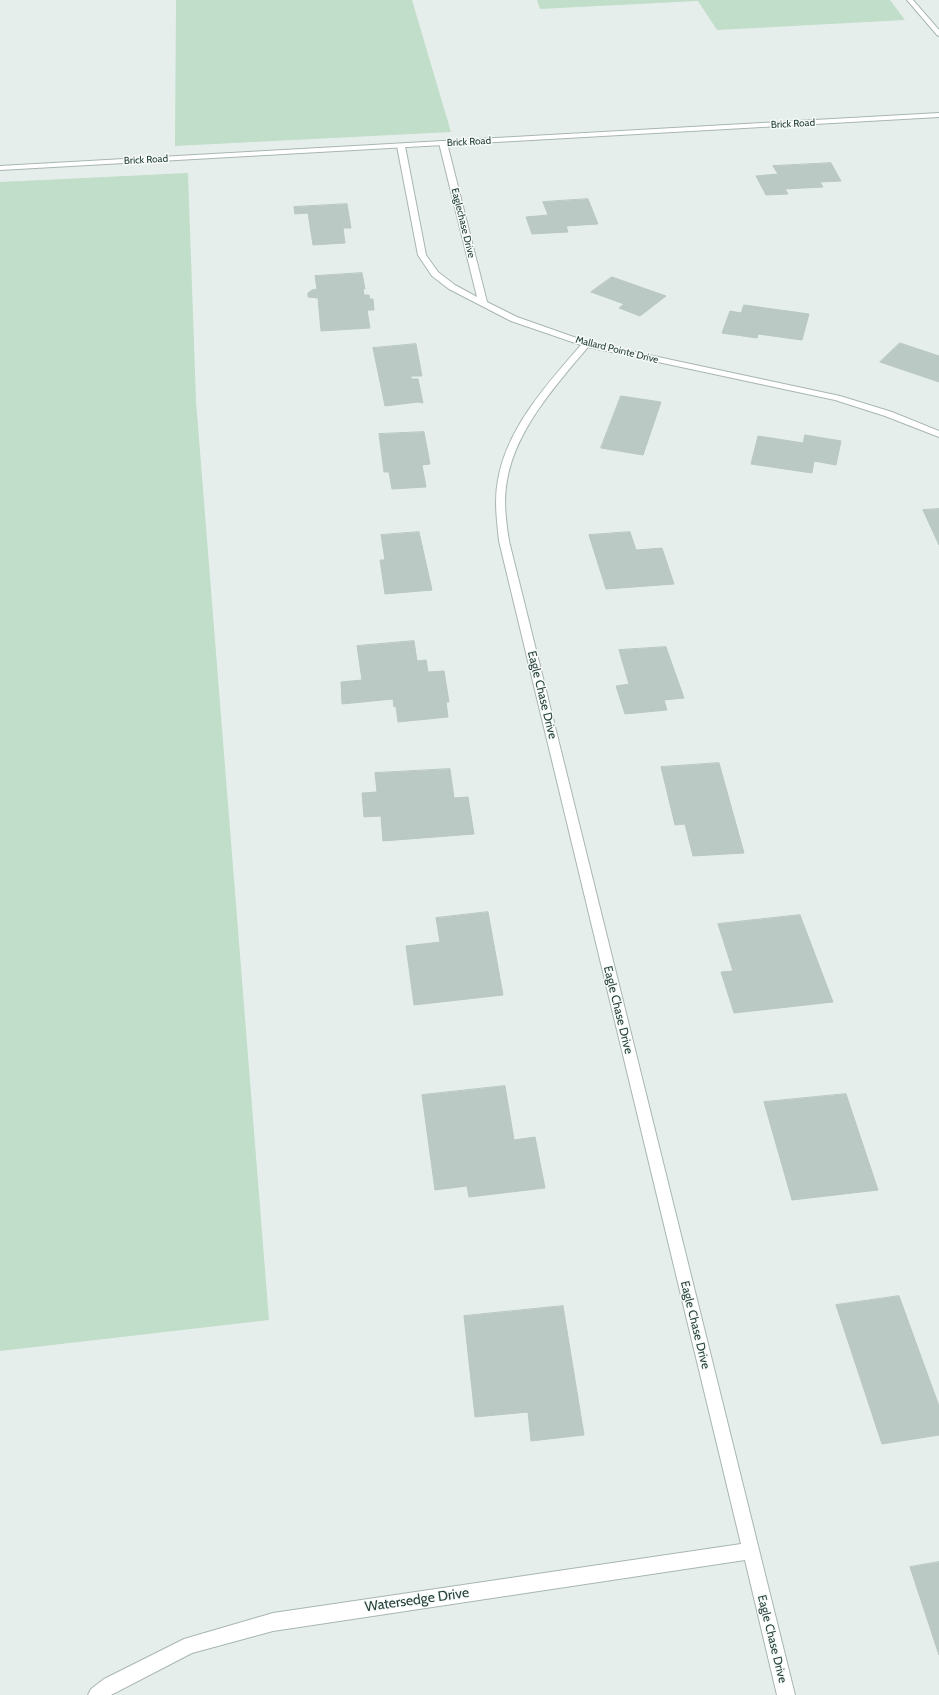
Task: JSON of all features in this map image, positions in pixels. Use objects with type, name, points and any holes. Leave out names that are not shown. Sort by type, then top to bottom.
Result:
[{"type":"street","points":[[910,0],[939,34]]},
{"type":"street","name":"Brick Road","points":[[0,168],[939,115]]},
{"type":"street","name":"Eaglechase Drive","points":[[443,143],[483,303]]},
{"type":"street","name":"Mallard Pointe Drive","points":[[401,146],[422,255],[434,274],[452,287],[514,320],[586,344],[837,398],[875,409],[939,434]]},
{"type":"street","name":"Eagle Chase Drive","points":[[586,344],[560,374],[532,414],[512,449],[504,472],[501,495],[501,516],[504,541],[786,1695]]},
{"type":"street","name":"Watersedge Drive","points":[[97,1695],[110,1685],[190,1645],[273,1622],[750,1551]]},
{"type":"green space","points":[[176,0],[412,0],[451,132],[175,146]]},
{"type":"green space","points":[[537,0],[890,0],[905,20],[717,30],[698,1],[540,9]]},
{"type":"green space","points":[[188,173],[196,401],[269,1320],[0,1351],[0,182]]},
{"type":"building","points":[[831,163],[841,181],[820,182],[823,187],[785,189],[788,194],[766,195],[756,176],[778,174],[773,166]]},
{"type":"building","points":[[588,199],[598,224],[566,226],[568,232],[532,234],[526,217],[548,215],[543,202]]},
{"type":"building","points":[[347,204],[351,228],[343,228],[345,243],[313,245],[308,213],[295,214],[294,207]]},
{"type":"building","points":[[362,273],[365,289],[363,289],[364,295],[369,295],[370,299],[373,299],[374,310],[367,310],[370,328],[321,331],[318,298],[308,297],[308,293],[317,289],[315,276]]},
{"type":"building","points":[[612,277],[666,296],[640,316],[619,308],[624,304],[591,292]]},
{"type":"building","points":[[744,305],[809,314],[802,340],[758,334],[757,338],[722,333],[730,311],[741,313]]},
{"type":"building","points":[[900,343],[939,356],[939,382],[880,362]]},
{"type":"building","points":[[416,344],[422,376],[411,376],[411,379],[418,379],[423,403],[418,402],[385,406],[373,348]]},
{"type":"building","points":[[621,396],[661,402],[643,455],[601,448]]},
{"type":"building","points":[[424,432],[430,464],[422,465],[426,487],[392,489],[389,472],[384,472],[379,434]]},
{"type":"building","points":[[805,435],[841,441],[836,465],[814,461],[812,473],[751,464],[758,436],[803,443]]},
{"type":"building","points":[[939,509],[939,545],[923,510]]},
{"type":"building","points":[[419,532],[432,590],[385,594],[380,560],[385,560],[381,535]]},
{"type":"building","points":[[630,532],[636,550],[662,548],[674,584],[606,589],[589,535]]},
{"type":"building","points":[[414,641],[417,661],[426,660],[428,672],[444,671],[449,702],[446,702],[448,717],[398,722],[396,706],[394,707],[393,699],[342,704],[341,682],[362,680],[357,646]]},
{"type":"building","points":[[666,647],[684,698],[664,700],[667,710],[625,714],[616,686],[629,684],[619,650]]},
{"type":"building","points":[[719,763],[744,853],[693,856],[685,824],[675,825],[661,767]]},
{"type":"building","points":[[450,769],[454,798],[468,797],[474,834],[383,841],[381,816],[364,817],[362,793],[377,792],[375,773]]},
{"type":"building","points":[[488,912],[503,995],[414,1005],[406,946],[440,942],[436,918]]},
{"type":"building","points":[[800,915],[833,1002],[734,1013],[721,972],[733,971],[718,924]]},
{"type":"building","points":[[505,1086],[514,1140],[535,1137],[545,1188],[469,1197],[467,1186],[435,1190],[422,1095]]},
{"type":"building","points":[[846,1094],[878,1190],[792,1200],[764,1102]]},
{"type":"building","points":[[899,1296],[939,1406],[939,1435],[882,1444],[836,1305]]},
{"type":"building","points":[[563,1306],[584,1435],[531,1441],[528,1412],[475,1417],[464,1316]]},
{"type":"building","points":[[939,1562],[939,1655],[910,1567]]}]
